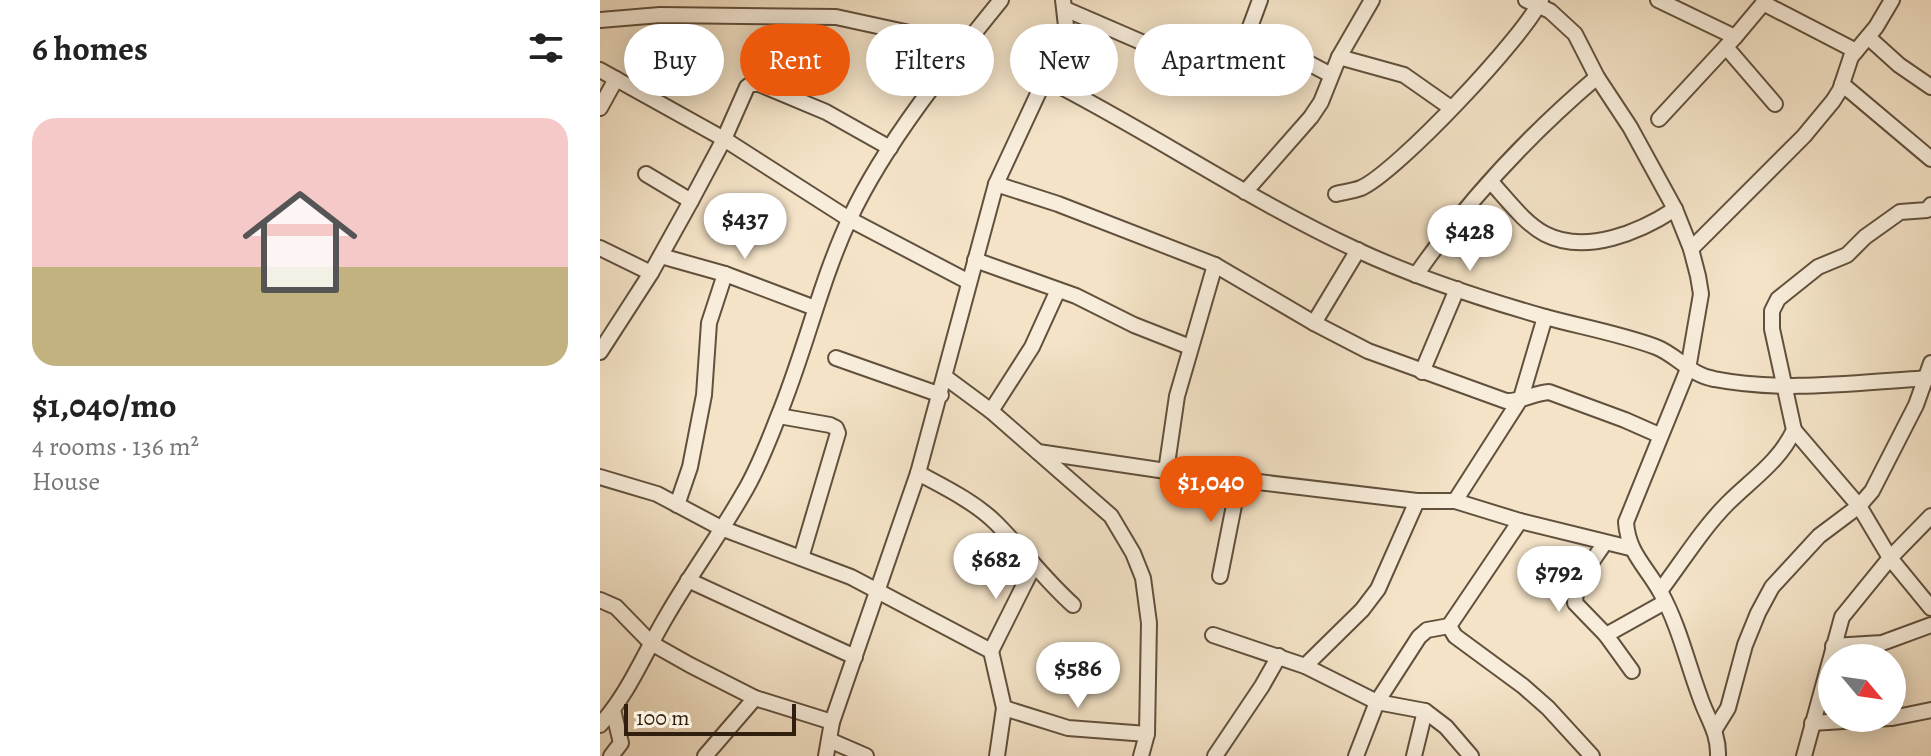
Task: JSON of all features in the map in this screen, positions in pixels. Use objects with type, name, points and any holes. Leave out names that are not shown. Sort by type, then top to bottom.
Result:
[{"type":"street","points":[[655,0],[660,15]]},
{"type":"street","points":[[689,17],[690,0]]},
{"type":"street","points":[[765,0],[765,16]]},
{"type":"street","points":[[836,17],[840,0]]},
{"type":"street","points":[[982,24],[1001,0]]},
{"type":"street","points":[[1251,24],[1260,0]]},
{"type":"street","points":[[1245,192],[1321,102],[1339,57],[1372,0]]},
{"type":"street","points":[[1658,0],[1730,42],[1775,104]]},
{"type":"street","points":[[1691,249],[1804,136],[1833,101],[1842,84],[1845,69],[1892,0]]},
{"type":"street","points":[[1336,194],[1361,188],[1404,154],[1497,59],[1535,2],[1562,20],[1575,34],[1675,209],[1691,249],[1701,294],[1688,369],[1626,522],[1630,548],[1663,597],[1684,644],[1705,712],[1715,729],[1718,756]]},
{"type":"street","points":[[1659,119],[1764,2],[1856,51]]},
{"type":"street","points":[[1063,24],[1064,4],[1134,36]]},
{"type":"street","points":[[600,20],[660,15],[836,17],[868,24]]},
{"type":"street","points":[[1868,37],[1899,65],[1931,87]]},
{"type":"street","points":[[1339,57],[1404,75],[1451,108]]},
{"type":"street","points":[[1314,66],[1331,75]]},
{"type":"street","points":[[600,70],[724,139],[849,219],[969,282]]},
{"type":"street","points":[[1416,275],[1444,234],[1546,121],[1597,77]]},
{"type":"street","points":[[600,108],[616,79]]},
{"type":"street","points":[[600,352],[661,256],[751,84],[759,84],[826,112],[890,148]]},
{"type":"street","points":[[1842,84],[1931,159]]},
{"type":"street","points":[[600,725],[629,686],[688,580],[745,492],[779,416],[849,219],[890,148],[928,96]]},
{"type":"street","points":[[826,756],[832,722],[918,473],[996,184],[1036,96]]},
{"type":"street","points":[[1080,96],[1245,192],[1358,250],[1457,289],[1657,347],[1688,369],[1713,379],[1786,387],[1927,378]]},
{"type":"street","points":[[646,174],[691,201]]},
{"type":"street","points":[[1491,182],[1533,226],[1546,235],[1568,240],[1602,239],[1626,234],[1675,209]]},
{"type":"street","points":[[996,184],[1058,204],[1215,265],[1368,351],[1422,372],[1506,401],[1513,402],[1549,392],[1659,435]]},
{"type":"street","points":[[1931,205],[1920,212],[1900,212],[1865,237],[1847,255],[1818,267],[1778,299],[1772,311],[1772,329],[1794,430],[1859,506],[1890,558],[1931,608]]},
{"type":"street","points":[[600,248],[651,273]]},
{"type":"street","points":[[1314,323],[1358,250]]},
{"type":"street","points":[[661,256],[725,274],[815,308]]},
{"type":"street","points":[[975,260],[1093,304],[1134,325],[1190,347]]},
{"type":"street","points":[[1166,471],[1177,396],[1215,265]]},
{"type":"street","points":[[677,505],[690,467],[704,395],[709,323],[725,274]]},
{"type":"street","points":[[1422,372],[1457,289]]},
{"type":"street","points":[[991,411],[1032,347],[1058,290]]},
{"type":"street","points":[[1455,501],[1521,398],[1545,317]]},
{"type":"street","points":[[836,358],[941,395]]},
{"type":"street","points":[[1715,729],[1728,708],[1745,645],[1772,587],[1819,536],[1859,506],[1872,491],[1916,405],[1931,363]]},
{"type":"street","points":[[945,377],[991,411],[1111,516],[1133,553],[1143,578],[1149,623],[1147,734],[1141,756]]},
{"type":"street","points":[[779,416],[830,425],[838,433],[801,558]]},
{"type":"street","points":[[1606,635],[1663,597],[1706,529],[1727,504],[1770,464],[1794,430]]},
{"type":"street","points":[[1038,452],[1166,471],[1417,501],[1455,501],[1604,544],[1630,548]]},
{"type":"street","points":[[918,473],[989,517],[1033,567],[1073,605]]},
{"type":"street","points":[[600,477],[649,491],[721,528],[879,590],[991,651]]},
{"type":"street","points":[[1220,576],[1239,480]]},
{"type":"street","points":[[1305,666],[1362,610],[1378,589],[1417,501]]},
{"type":"street","points":[[1834,644],[1847,608],[1931,516]]},
{"type":"street","points":[[1356,756],[1377,702],[1419,637],[1427,630],[1449,626],[1520,521]]},
{"type":"street","points":[[1604,544],[1575,594],[1575,603],[1606,635],[1632,671]]},
{"type":"street","points":[[997,756],[1004,708],[991,651],[1033,567]]},
{"type":"street","points":[[688,580],[855,657]]},
{"type":"street","points":[[600,600],[616,607],[651,643],[755,698],[832,722]]},
{"type":"street","points":[[1866,644],[1882,643],[1931,625]]},
{"type":"street","points":[[1449,626],[1455,636],[1540,700],[1592,756]]},
{"type":"street","points":[[1213,635],[1305,666],[1377,702],[1425,711],[1446,727],[1471,756]]},
{"type":"street","points":[[1215,756],[1279,656]]},
{"type":"street","points":[[705,756],[755,698]]},
{"type":"street","points":[[1804,756],[1818,701]]},
{"type":"street","points":[[1004,708],[1068,728],[1147,734]]},
{"type":"street","points":[[611,756],[621,743],[613,710]]},
{"type":"street","points":[[1906,715],[1931,710]]},
{"type":"street","points":[[1414,756],[1425,711]]},
{"type":"street","points":[[1812,723],[1818,723]]},
{"type":"street","points":[[829,740],[866,756]]}]
